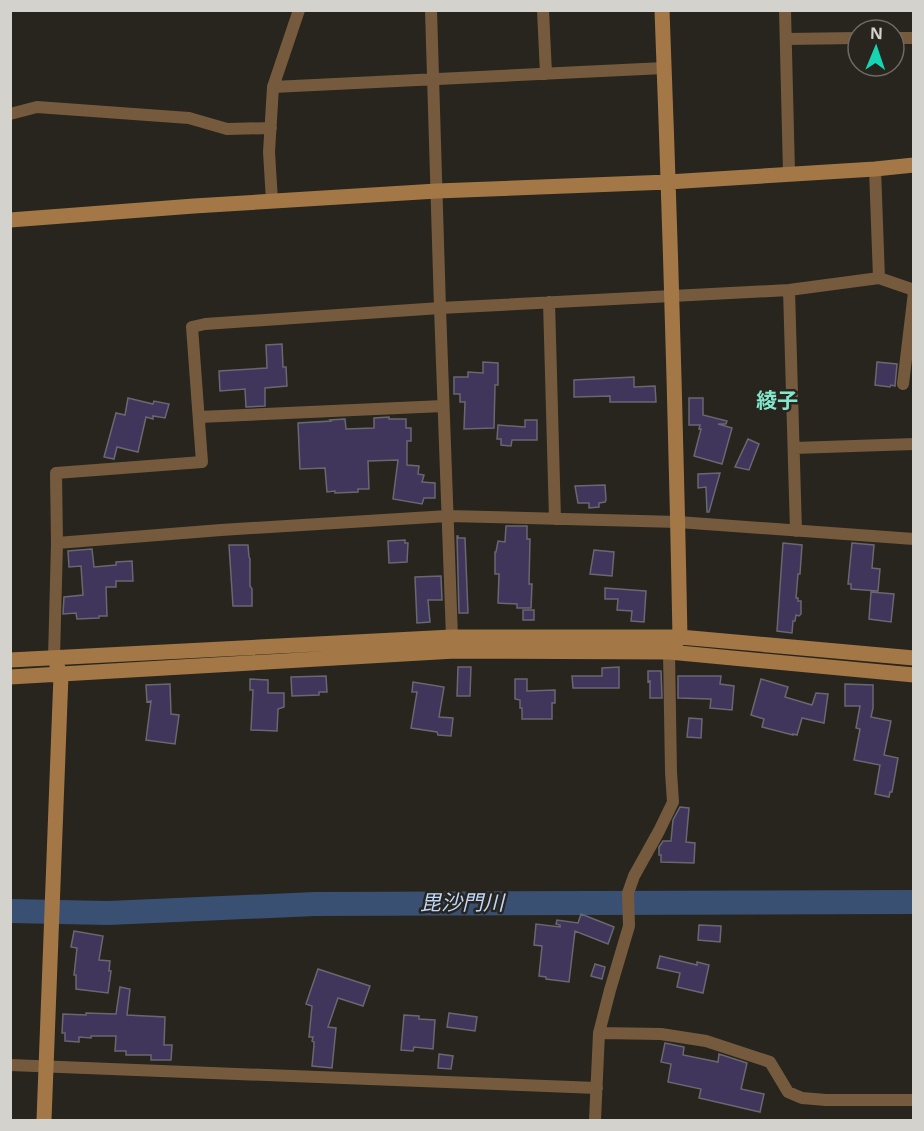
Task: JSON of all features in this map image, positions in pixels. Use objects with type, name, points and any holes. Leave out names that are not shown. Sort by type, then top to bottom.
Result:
[{"type":"street","points":[[272,201],[269,152],[273,87],[299,10]]},
{"type":"street","points":[[431,10],[452,637]]},
{"type":"street","points":[[543,10],[546,74]]},
{"type":"street","points":[[595,1120],[599,1034],[629,926],[628,893],[634,876],[673,802],[670,772],[669,652],[680,637],[662,10]]},
{"type":"street","points":[[785,10],[789,173]]},
{"type":"street","points":[[786,39],[846,38]]},
{"type":"street","points":[[273,87],[664,68]]},
{"type":"street","points":[[10,114],[37,107],[189,118],[227,129],[271,128]]},
{"type":"street","points":[[10,220],[437,190],[668,182],[914,165]]},
{"type":"street","points":[[875,169],[879,278]]},
{"type":"street","points":[[44,1120],[61,675],[54,658],[56,473],[202,462],[192,327],[205,324],[440,308],[789,290],[879,278],[914,291],[910,357],[903,384]]},
{"type":"street","points":[[789,290],[796,531]]},
{"type":"street","points":[[549,302],[555,519]]},
{"type":"street","points":[[199,417],[443,406]]},
{"type":"street","points":[[794,448],[914,444]]},
{"type":"street","points":[[57,543],[448,516],[678,522],[914,539]]},
{"type":"street","points":[[10,660],[452,637],[680,637],[914,658]]},
{"type":"street","points":[[10,677],[455,651],[669,652],[914,675]]},
{"type":"street","points":[[599,1034],[661,1034],[706,1041],[770,1062],[788,1092],[802,1098],[914,1100]]},
{"type":"street","points":[[10,1065],[597,1088]]},
{"type":"building","points":[[282,344],[287,386],[265,388],[265,406],[246,407],[245,389],[220,391],[219,371],[267,368],[266,345]]},
{"type":"building","points":[[483,362],[498,363],[494,428],[464,429],[465,402],[460,402],[460,394],[454,394],[454,377],[468,377],[468,372],[483,373]]},
{"type":"building","points":[[877,362],[897,364],[895,386],[875,385]]},
{"type":"building","points":[[634,377],[634,387],[655,386],[656,402],[610,402],[610,396],[574,397],[574,380]]},
{"type":"building","points":[[128,398],[153,404],[154,401],[169,404],[165,418],[146,417],[138,452],[117,447],[114,459],[104,457],[116,413],[125,415]]},
{"type":"building","points":[[689,398],[703,398],[703,415],[727,421],[726,424],[718,424],[732,428],[722,464],[694,456],[701,429],[699,429],[700,425],[689,425]]},
{"type":"building","points":[[389,417],[389,419],[406,419],[406,428],[411,428],[411,441],[407,441],[407,465],[419,466],[418,474],[424,475],[422,482],[435,483],[435,498],[424,498],[422,504],[393,499],[398,460],[368,461],[369,489],[358,489],[358,492],[327,492],[325,468],[300,469],[298,423],[345,419],[346,429],[374,428],[374,418]]},
{"type":"building","points":[[525,420],[537,420],[537,440],[512,440],[511,446],[501,445],[501,439],[497,439],[498,425],[525,427]]},
{"type":"building","points":[[748,439],[759,444],[749,470],[735,467]]},
{"type":"building","points":[[720,473],[709,512],[707,512],[706,487],[698,488],[698,474]]},
{"type":"building","points":[[605,485],[606,500],[599,503],[599,507],[589,508],[589,503],[578,503],[575,486]]},
{"type":"building","points":[[506,526],[527,526],[527,539],[530,539],[531,608],[517,608],[517,604],[498,603],[499,574],[495,574],[495,552],[498,541],[505,542]]},
{"type":"building","points":[[457,536],[465,538],[468,613],[459,613]]},
{"type":"building","points":[[405,540],[405,543],[408,543],[407,562],[389,563],[388,541]]},
{"type":"building","points":[[783,543],[802,545],[796,598],[801,601],[801,614],[796,615],[793,621],[792,633],[777,631]]},
{"type":"building","points":[[852,543],[874,545],[872,568],[880,569],[878,591],[851,589],[851,584],[848,584]]},
{"type":"building","points":[[229,545],[248,545],[252,606],[233,606]]},
{"type":"building","points":[[92,549],[94,567],[132,561],[133,581],[116,581],[116,587],[106,587],[107,616],[77,619],[76,613],[63,614],[64,597],[83,595],[81,566],[69,567],[68,551]]},
{"type":"building","points":[[594,550],[614,552],[612,576],[590,574]]},
{"type":"building","points":[[441,576],[442,600],[428,600],[430,622],[417,623],[415,577]]},
{"type":"building","points":[[605,588],[646,591],[644,622],[631,621],[632,611],[617,610],[618,599],[605,599]]},
{"type":"building","points":[[871,592],[894,594],[891,622],[869,619]]},
{"type":"building","points":[[523,610],[534,610],[534,620],[523,620]]},
{"type":"building","points":[[458,667],[471,667],[470,696],[457,696]]},
{"type":"building","points":[[619,667],[619,688],[573,688],[572,676],[602,676],[602,668]]},
{"type":"building","points":[[648,671],[661,671],[662,698],[650,698]]},
{"type":"building","points":[[326,676],[327,692],[319,692],[319,695],[292,696],[291,677]]},
{"type":"building","points":[[678,676],[721,676],[720,684],[734,686],[732,710],[710,708],[711,699],[678,698]]},
{"type":"building","points":[[250,679],[268,680],[268,693],[284,693],[284,707],[278,709],[277,731],[251,730],[253,690],[250,690]]},
{"type":"building","points":[[515,679],[527,679],[527,691],[555,690],[552,719],[522,719],[520,700],[515,699]]},
{"type":"building","points":[[761,679],[788,687],[785,697],[812,705],[816,693],[828,694],[824,723],[802,718],[797,735],[762,727],[764,719],[751,715]]},
{"type":"building","points":[[413,682],[444,687],[439,717],[453,718],[451,736],[411,728],[417,692],[412,692]]},
{"type":"building","points":[[170,684],[171,714],[179,715],[175,744],[146,740],[151,701],[147,702],[146,685]]},
{"type":"building","points":[[845,684],[873,685],[871,717],[891,721],[884,755],[898,758],[889,797],[875,794],[880,765],[854,760],[860,729],[856,728],[860,706],[845,706]]},
{"type":"building","points":[[689,718],[702,719],[701,738],[687,737]]},
{"type":"building","points":[[680,807],[689,808],[686,842],[695,843],[694,863],[661,862],[659,847],[663,841],[671,841],[673,820]]},
{"type":"building","points":[[581,914],[614,927],[608,944],[575,931],[569,982],[539,976],[542,946],[534,945],[536,924],[560,927],[556,924],[557,920],[578,923]]},
{"type":"building","points":[[699,925],[721,926],[720,942],[698,940]]},
{"type":"building","points":[[74,931],[103,936],[99,960],[110,961],[108,993],[76,989],[76,975],[74,975],[77,948],[71,947]]},
{"type":"building","points":[[660,956],[697,965],[697,962],[709,965],[703,993],[677,987],[680,973],[657,968]]},
{"type":"building","points":[[595,964],[605,967],[602,979],[591,976]]},
{"type":"building","points":[[318,969],[370,986],[363,1006],[338,998],[328,1027],[336,1028],[332,1068],[312,1066],[314,1042],[313,1037],[309,1037],[312,1006],[306,1004]]},
{"type":"building","points":[[120,987],[130,989],[127,1015],[165,1017],[164,1045],[172,1045],[171,1060],[151,1060],[151,1055],[126,1055],[126,1051],[115,1051],[116,1036],[79,1037],[79,1042],[65,1041],[65,1033],[62,1033],[63,1014],[116,1014]]},
{"type":"building","points":[[449,1013],[477,1017],[475,1031],[447,1027]]},
{"type":"building","points":[[404,1015],[435,1020],[433,1049],[414,1047],[413,1051],[401,1050]]},
{"type":"building","points":[[665,1043],[684,1047],[683,1055],[718,1062],[719,1054],[747,1063],[741,1089],[764,1094],[760,1112],[699,1098],[701,1089],[668,1082],[671,1064],[661,1062]]},
{"type":"building","points":[[439,1054],[453,1056],[451,1069],[438,1068]]},
{"type":"waterway","name":"毘沙門川","points":[[10,911],[108,913],[315,904],[914,902]]},
{"type":"district","name":"綾子","points":[[777,401]]}]
